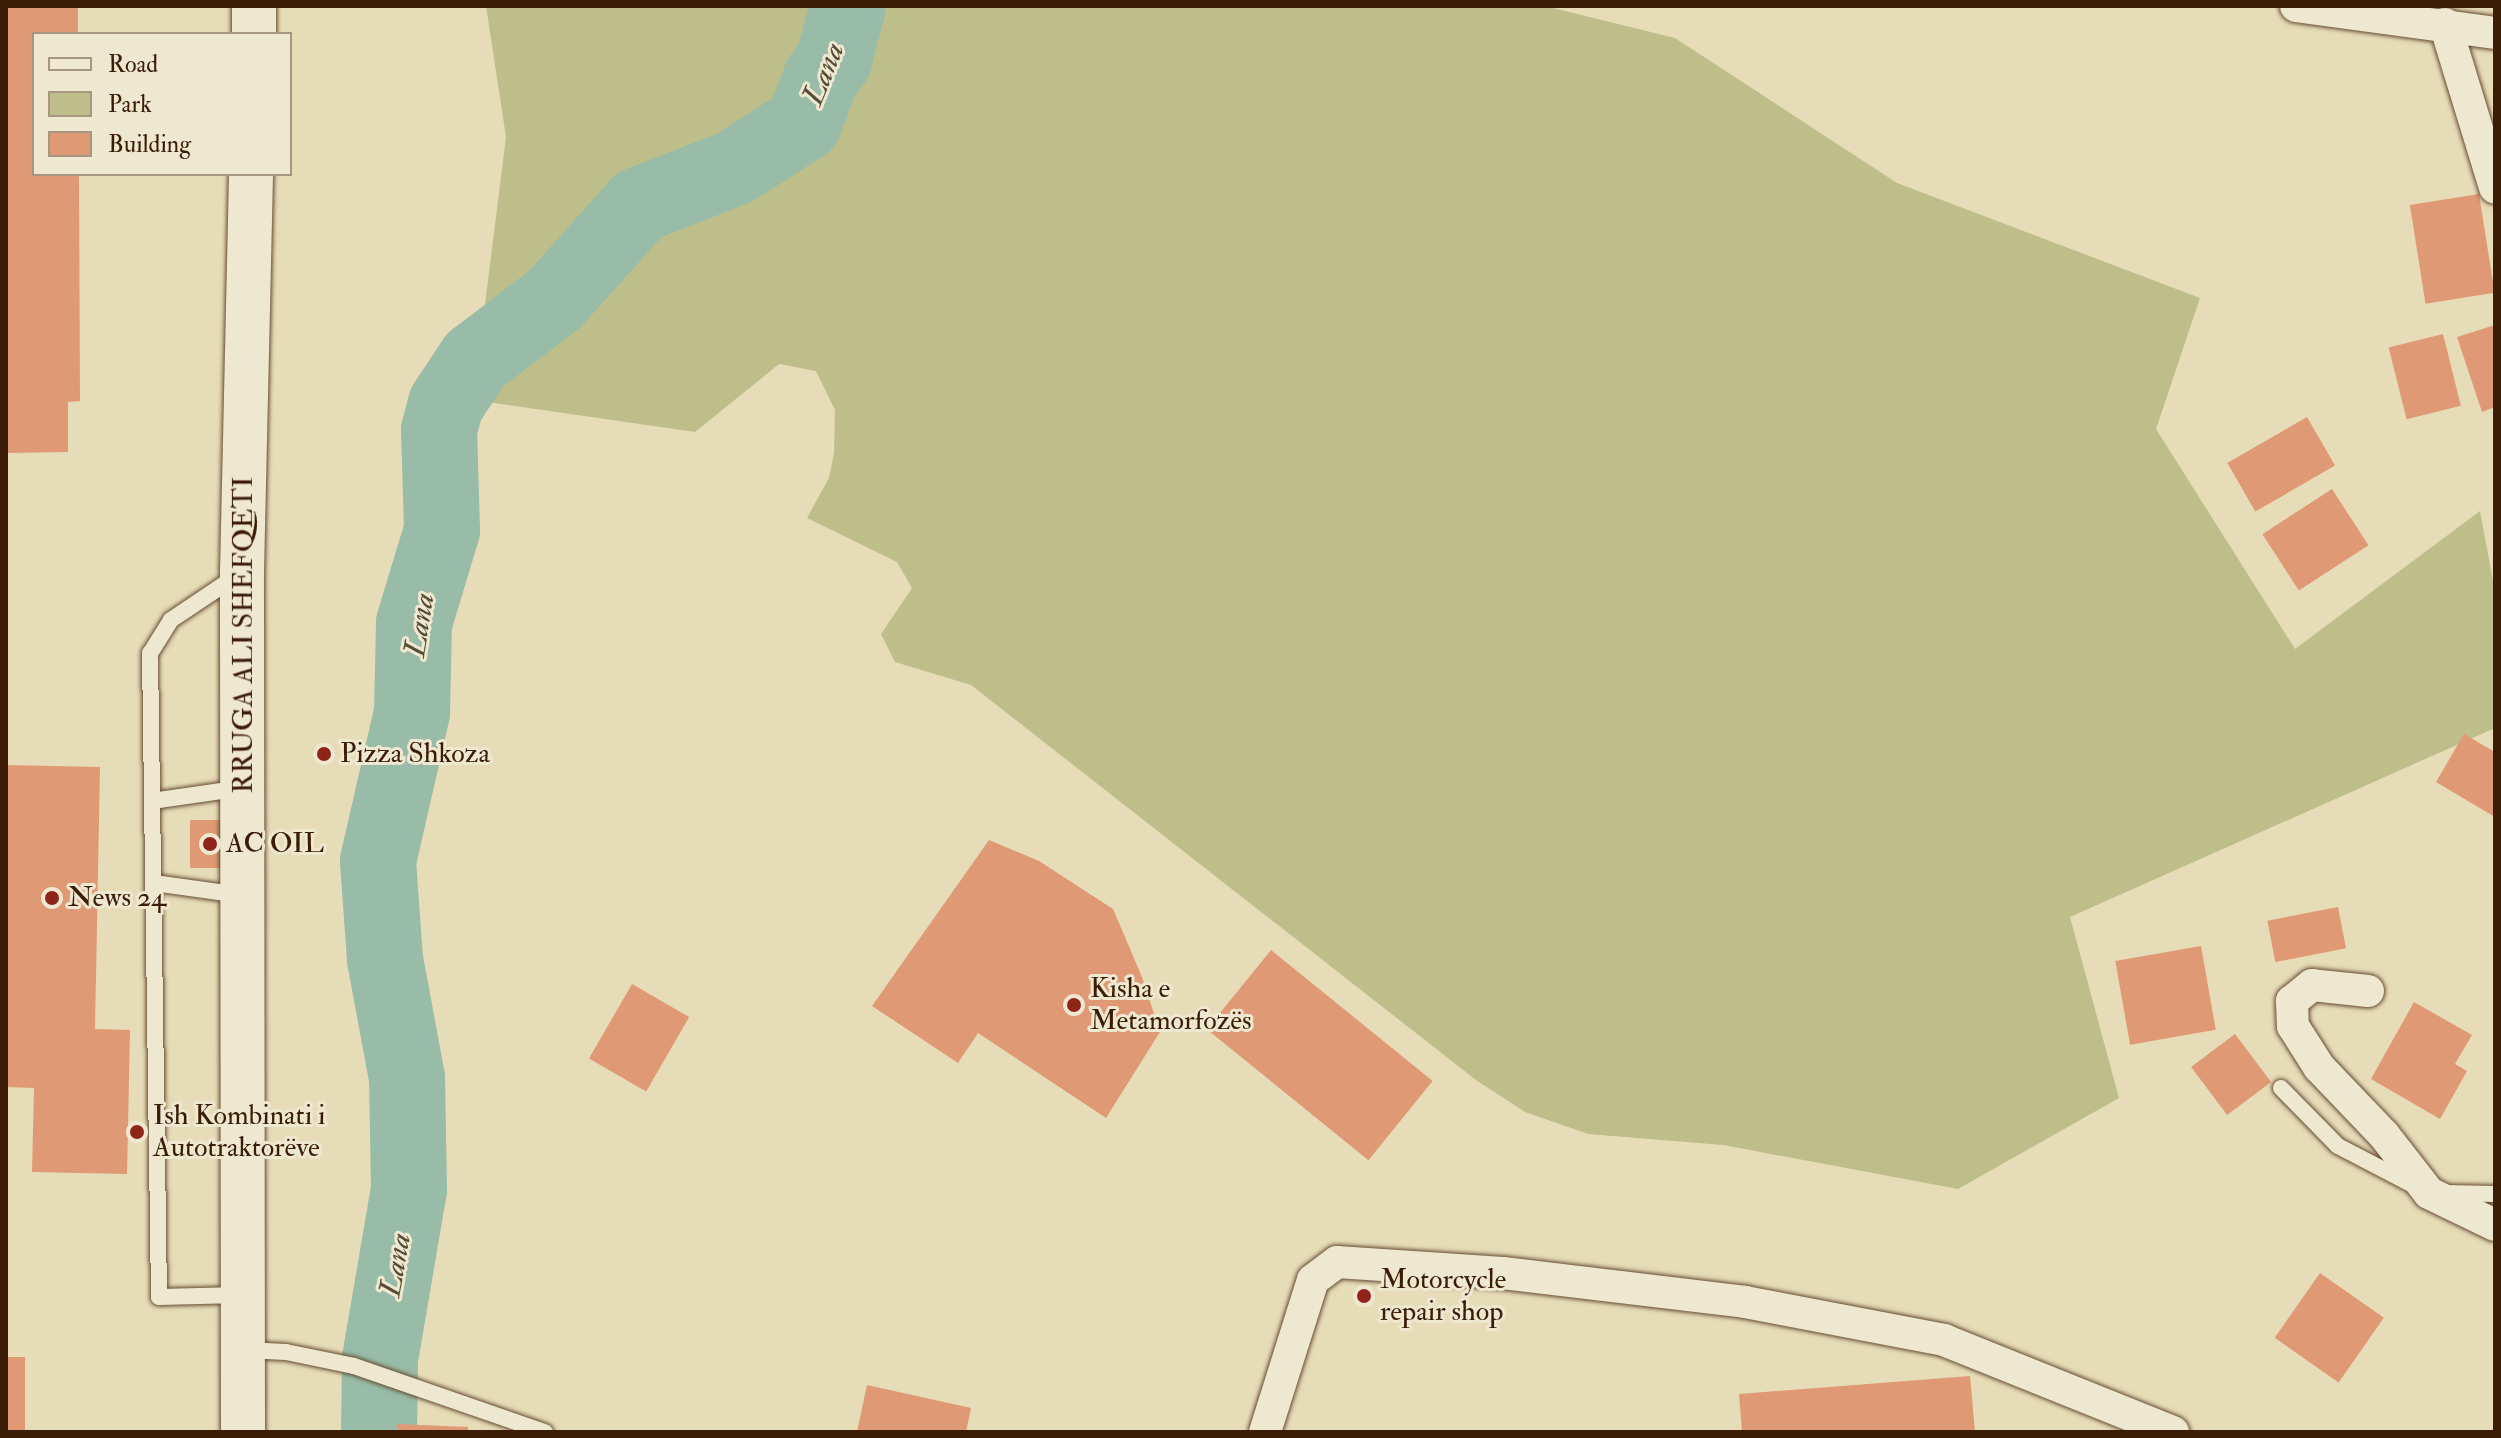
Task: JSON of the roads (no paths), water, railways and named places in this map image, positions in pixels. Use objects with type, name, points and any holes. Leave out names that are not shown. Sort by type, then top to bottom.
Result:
[{"type":"main road","points":[[254,6],[254,32]]},
{"type":"main road","name":"RRUGA ALI SHEFQETI","points":[[243,1432],[242,572],[251,176]]},
{"type":"street","points":[[2296,6],[2495,33]]},
{"type":"street","points":[[2445,24],[2495,188]]},
{"type":"street","points":[[2368,991],[2312,985],[2292,1001],[2293,1026],[2319,1067],[2384,1135],[2429,1193],[2495,1225]]},
{"type":"street","points":[[1265,1432],[1313,1280],[1337,1262],[1503,1273],[1745,1302],[1944,1340],[2173,1432]]},
{"type":"lane","points":[[242,572],[171,620],[150,653],[159,1297],[244,1295]]},
{"type":"lane","points":[[152,801],[244,788]]},
{"type":"lane","points":[[154,883],[241,895]]},
{"type":"lane","points":[[2281,1088],[2338,1146],[2429,1193],[2495,1194]]},
{"type":"lane","points":[[243,1350],[286,1352],[354,1366],[545,1432]]},
{"type":"waterway","name":"Lana","points":[[379,1432],[380,1359],[409,1190],[407,1078],[385,959],[378,861],[412,712],[414,623],[442,530],[439,430],[446,404],[475,360],[555,299],[639,205],[734,168],[804,123],[821,78],[834,60],[848,6]]},
{"type":"place","name":"Pizza Shkoza","points":[[324,754]]},
{"type":"place","name":"AC OIL","points":[[210,844]]},
{"type":"place","name":"News 24","points":[[52,898]]},
{"type":"place","name":"Kisha e Metamorfozës","points":[[1074,1005]]},
{"type":"place","name":"Ish Kombinati i Autotraktorëve","points":[[137,1132]]},
{"type":"place","name":"Motorcycle repair shop","points":[[1364,1296]]}]
